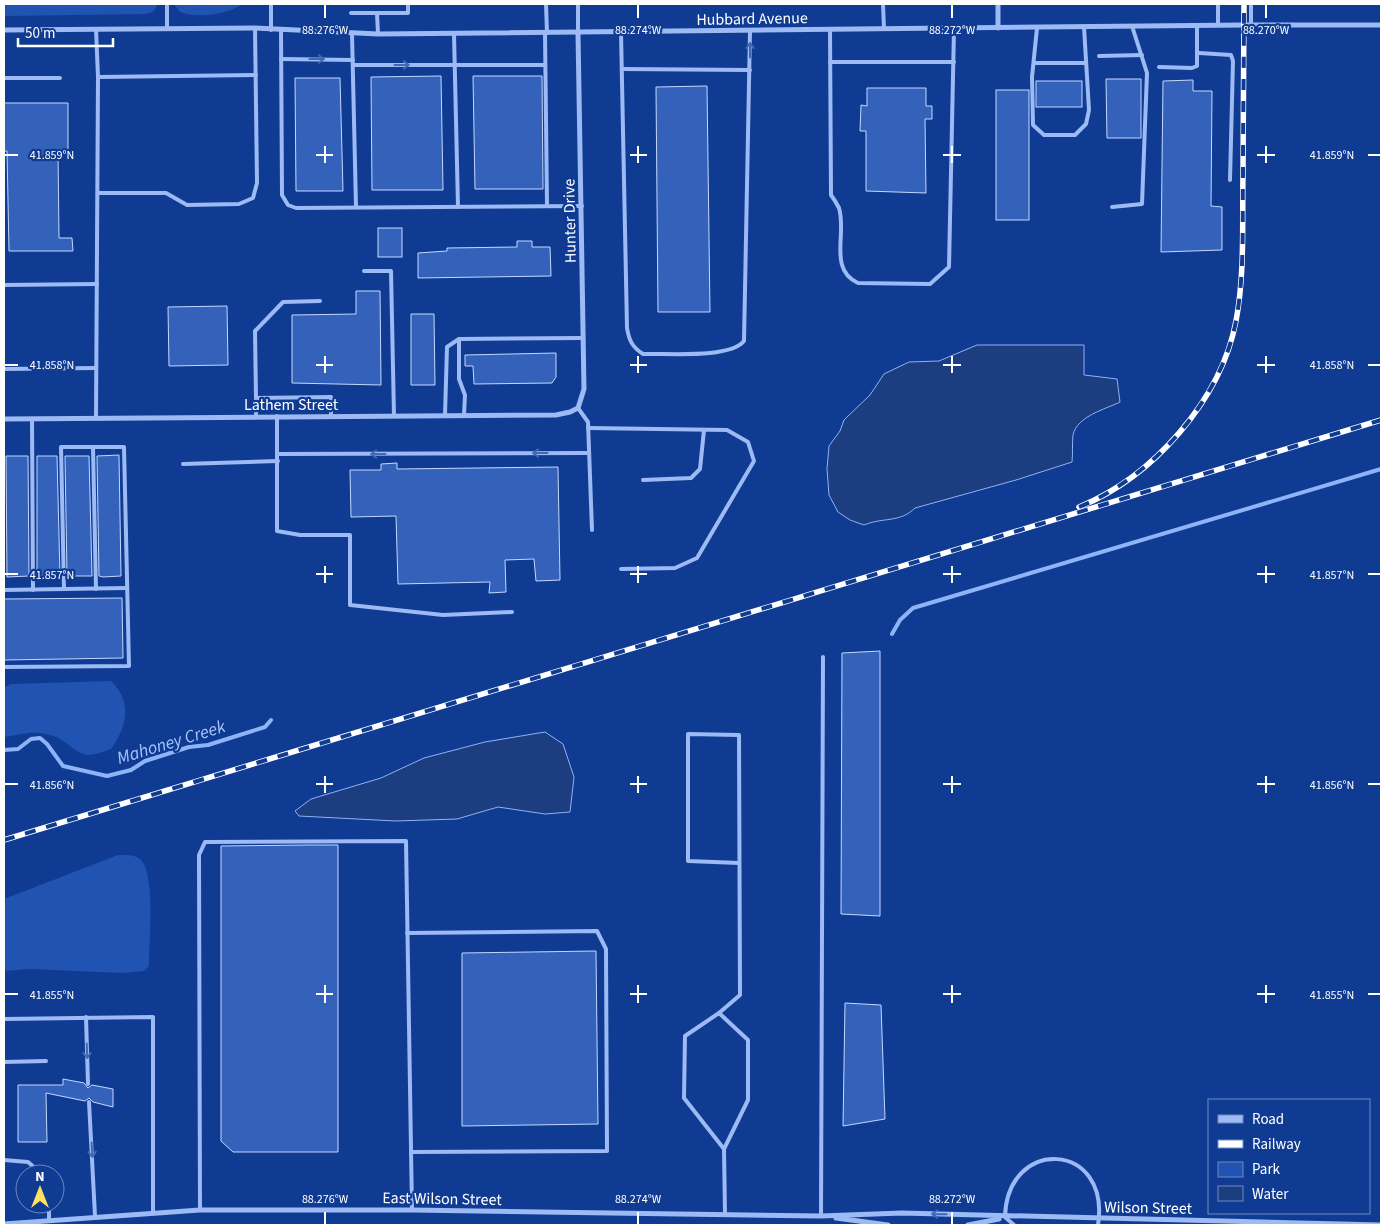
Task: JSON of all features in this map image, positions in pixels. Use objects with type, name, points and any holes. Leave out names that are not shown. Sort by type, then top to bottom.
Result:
[{"type":"street","points":[[998,4],[998,28]]},
{"type":"street","name":"Hubbard Avenue","points":[[4,30],[255,28],[352,34],[454,34],[1197,25],[1381,25]]},
{"type":"street","name":"Hunter Drive","points":[[578,33],[584,389],[578,408]]},
{"type":"street","name":"Lathem Street","points":[[4,419],[556,415],[578,408]]},
{"type":"street","name":"East Wilson Street","points":[[4,1224],[200,1210],[412,1210],[821,1216]]},
{"type":"street","name":"Wilson Street","points":[[821,1216],[902,1213],[1005,1218],[1381,1225]]},
{"type":"street","points":[[821,1216],[888,1225]]},
{"type":"street","name":"Wilson Street","points":[[968,1225],[1005,1218]]},
{"type":"lane","points":[[167,4],[167,28]]},
{"type":"lane","points":[[271,4],[271,30]]},
{"type":"lane","points":[[351,13],[408,13],[408,4]]},
{"type":"lane","points":[[546,4],[547,206]]},
{"type":"lane","points":[[578,4],[578,33]]},
{"type":"lane","points":[[883,4],[884,30]]},
{"type":"lane","points":[[1218,4],[1218,25]]},
{"type":"lane","points":[[1251,4],[1251,25]]},
{"type":"lane","points":[[377,13],[378,34]]},
{"type":"lane","points":[[1159,67],[1192,68],[1197,66],[1199,53],[1197,25]]},
{"type":"lane","points":[[1112,207],[1142,204],[1147,73],[1132,26]]},
{"type":"lane","points":[[1036,28],[1033,125],[1044,135],[1075,135],[1083,130],[1089,110],[1084,27]]},
{"type":"lane","points":[[98,193],[166,193],[187,205],[239,204],[253,198],[257,183],[255,28]]},
{"type":"lane","points":[[96,29],[98,77],[96,418]]},
{"type":"lane","points":[[830,30],[831,195],[839,207],[841,220],[841,267],[848,278],[858,283],[930,284],[948,267],[954,29]]},
{"type":"lane","points":[[281,30],[282,195],[288,205],[296,208],[582,206]]},
{"type":"lane","points":[[621,32],[626,328],[634,348],[643,354],[724,352],[739,347],[744,341],[750,31]]},
{"type":"lane","points":[[352,34],[356,207]]},
{"type":"lane","points":[[454,34],[458,207]]},
{"type":"lane","points":[[1199,53],[1226,54],[1231,56],[1233,61],[1230,180]]},
{"type":"lane","points":[[1099,56],[1142,55]]},
{"type":"lane","points":[[281,59],[353,60]]},
{"type":"lane","points":[[830,62],[954,62]]},
{"type":"lane","points":[[1034,63],[1086,63]]},
{"type":"lane","points":[[353,65],[546,65]]},
{"type":"lane","points":[[622,69],[750,70]]},
{"type":"lane","points":[[98,77],[256,75]]},
{"type":"lane","points":[[4,78],[60,78]]},
{"type":"lane","points":[[364,271],[391,271],[394,416]]},
{"type":"lane","points":[[4,285],[97,284]]},
{"type":"lane","points":[[256,417],[255,331],[283,302],[320,301]]},
{"type":"lane","points":[[445,415],[447,347],[459,339],[583,338]]},
{"type":"lane","points":[[459,339],[459,379],[465,396],[464,415]]},
{"type":"lane","points":[[4,369],[96,368]]},
{"type":"lane","points":[[256,398],[331,397],[331,416]]},
{"type":"lane","points":[[578,408],[588,422],[592,530]]},
{"type":"lane","points":[[277,416],[277,531],[300,535],[350,535],[350,605],[443,615],[512,612]]},
{"type":"lane","points":[[32,419],[34,590]]},
{"type":"lane","points":[[588,428],[727,430],[748,442],[754,460],[737,493],[696,558],[675,568],[621,569]]},
{"type":"lane","points":[[643,480],[691,478],[700,469],[704,430]]},
{"type":"lane","points":[[4,668],[129,666],[124,447],[61,447],[64,589]]},
{"type":"lane","points":[[93,447],[96,589]]},
{"type":"lane","points":[[278,454],[589,452]]},
{"type":"lane","points":[[183,464],[278,461]]},
{"type":"lane","points":[[4,590],[127,588]]},
{"type":"lane","points":[[821,1216],[823,657]]},
{"type":"lane","points":[[724,1149],[684,1098],[685,1036],[719,1014],[740,995],[739,735],[688,734],[688,861],[739,863]]},
{"type":"lane","points":[[200,1210],[199,855],[205,842],[406,841],[412,1210]]},
{"type":"lane","points":[[407,933],[597,931],[606,949],[607,1151],[410,1152]]},
{"type":"lane","points":[[719,1014],[748,1040],[748,1100],[724,1149],[725,1214]]},
{"type":"lane","points":[[86,1017],[88,1084]]},
{"type":"lane","points":[[4,1018],[153,1017],[153,1212]]},
{"type":"lane","points":[[4,1062],[46,1061]]},
{"type":"lane","points":[[89,1102],[95,1216]]},
{"type":"lane","points":[[4,1160],[28,1162],[30,1164]]},
{"type":"lane","points":[[1014,1225],[1005,1218],[1009,1190],[1017,1177],[1032,1164],[1046,1160],[1062,1160],[1078,1166],[1090,1176],[1097,1188],[1098,1225]]},
{"type":"lane","points":[[49,1214],[49,1220]]},
{"type":"green space","points":[[4,4],[158,4],[153,12],[146,14],[4,16]]},
{"type":"green space","points":[[174,4],[243,4],[221,13],[195,15],[180,12]]},
{"type":"green space","points":[[111,681],[123,697],[125,715],[121,732],[111,749],[88,755],[79,752],[60,739],[44,734],[27,733],[4,737],[4,687],[12,684]]},
{"type":"green space","points":[[118,855],[135,856],[145,866],[150,893],[149,966],[144,971],[122,973],[29,969],[4,971],[4,899]]},
{"type":"water","points":[[977,345],[1084,345],[1084,375],[1117,379],[1120,402],[1086,418],[1076,428],[1073,435],[1072,462],[1016,480],[915,508],[897,518],[864,525],[850,520],[838,512],[829,495],[827,469],[829,446],[840,431],[844,420],[870,395],[884,374],[909,362],[939,361]]},
{"type":"water","points":[[545,732],[563,744],[574,777],[570,812],[545,814],[498,807],[457,819],[396,821],[299,816],[295,811],[311,799],[381,778],[424,758],[485,742]]},
{"type":"building","points":[[441,76],[443,190],[372,190],[371,77]]},
{"type":"building","points":[[473,76],[542,76],[543,189],[475,189]]},
{"type":"building","points":[[295,78],[340,78],[343,191],[296,191]]},
{"type":"building","points":[[1106,79],[1141,79],[1141,138],[1107,138]]},
{"type":"building","points":[[1193,80],[1193,91],[1212,91],[1211,206],[1222,207],[1222,250],[1161,252],[1163,81]]},
{"type":"building","points":[[1036,81],[1082,81],[1082,107],[1036,107]]},
{"type":"building","points":[[707,86],[710,312],[658,312],[656,87]]},
{"type":"building","points":[[867,88],[926,88],[926,106],[932,106],[932,119],[925,119],[926,193],[866,191],[866,131],[860,131],[861,105],[867,106]]},
{"type":"building","points":[[996,90],[1029,90],[1029,220],[996,220]]},
{"type":"building","points":[[4,103],[68,103],[68,150],[58,150],[59,238],[72,238],[73,251],[9,251],[7,151],[4,151]]},
{"type":"building","points":[[378,228],[402,228],[402,257],[378,257]]},
{"type":"building","points":[[517,241],[532,241],[532,247],[550,247],[551,276],[418,278],[418,253],[447,251],[447,248],[517,247]]},
{"type":"building","points":[[356,291],[380,291],[381,385],[292,383],[292,315],[356,314]]},
{"type":"building","points":[[227,306],[228,365],[169,366],[168,307]]},
{"type":"building","points":[[411,314],[434,314],[435,385],[411,385]]},
{"type":"building","points":[[556,353],[556,377],[552,383],[474,384],[473,366],[465,366],[465,355]]},
{"type":"building","points":[[119,455],[121,576],[103,577],[99,576],[97,456]]},
{"type":"building","points":[[6,456],[28,456],[29,576],[7,577]]},
{"type":"building","points":[[37,456],[57,456],[60,576],[37,576]]},
{"type":"building","points":[[65,456],[89,456],[92,576],[67,576]]},
{"type":"building","points":[[397,463],[397,469],[558,467],[560,580],[536,581],[534,559],[505,560],[506,592],[489,593],[490,582],[398,584],[396,516],[351,517],[350,470],[381,470],[381,464]]},
{"type":"building","points":[[122,598],[123,658],[4,660],[4,599]]},
{"type":"building","points":[[880,651],[880,916],[841,914],[842,653]]},
{"type":"building","points":[[338,845],[338,1152],[233,1152],[221,1141],[221,846]]},
{"type":"building","points":[[596,951],[598,1124],[462,1126],[462,953]]},
{"type":"building","points":[[845,1003],[881,1005],[885,1119],[843,1126]]},
{"type":"building","points":[[63,1079],[84,1083],[88,1088],[92,1085],[113,1089],[113,1107],[93,1102],[89,1098],[85,1101],[46,1093],[47,1142],[18,1142],[18,1085],[63,1085]]},
{"type":"waterway","points":[[892,634],[900,620],[913,608],[1381,469]]},
{"type":"waterway","name":"Mahoney Creek","points":[[4,750],[18,749],[31,739],[40,738],[47,744],[63,766],[107,776],[131,770],[145,761],[189,747],[208,745],[265,727],[271,720]]},
{"type":"railway","points":[[1079,507],[1106,494],[1133,476],[1157,456],[1180,432],[1199,407],[1216,379],[1228,350],[1236,321],[1242,266],[1244,4]]},
{"type":"railway","points":[[4,840],[1381,420]]}]
